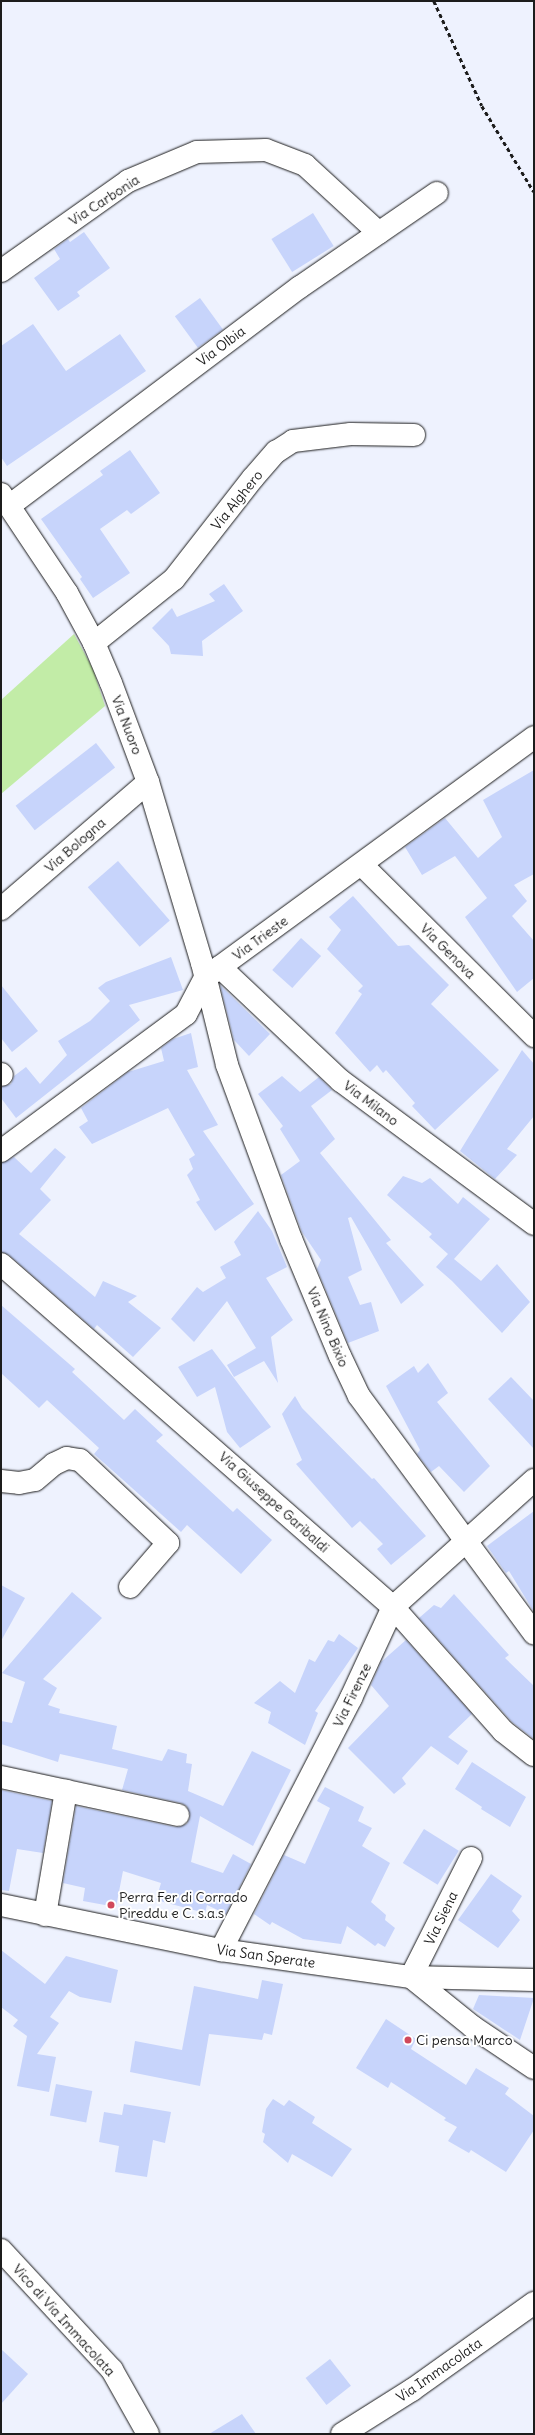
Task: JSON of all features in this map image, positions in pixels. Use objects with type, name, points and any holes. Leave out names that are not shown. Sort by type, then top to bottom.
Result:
[{"type":"street","name":"Via Carbonia","points":[[1,270],[128,181],[197,152],[266,150],[305,165],[380,232]]},
{"type":"street","name":"Via Olbia","points":[[5,500],[300,286],[437,193]]},
{"type":"street","name":"Via Alghero","points":[[94,643],[174,579],[276,452],[293,441],[351,434],[414,435]]},
{"type":"street","name":"Via Nuoro","points":[[5,500],[67,593],[94,643],[148,782],[213,972]]},
{"type":"street","name":"Via Trieste","points":[[1,1151],[186,1014],[213,972],[362,865],[534,737]]},
{"type":"street","name":"Via Bologna","points":[[1,909],[148,782]]},
{"type":"street","name":"Via Genova","points":[[362,865],[534,1036]]},
{"type":"street","name":"Via Milano","points":[[213,972],[341,1081],[534,1224]]},
{"type":"street","name":"Via Nino Bixio","points":[[213,972],[228,1064],[291,1239],[340,1356],[359,1396],[534,1633]]},
{"type":"street","name":"Via Giuseppe Garibaldi","points":[[1,1264],[393,1608],[503,1730],[534,1755]]},
{"type":"street","points":[[1,1481],[19,1483],[35,1480],[54,1464],[67,1458],[80,1460],[168,1543],[130,1587]]},
{"type":"street","name":"Via Firenze","points":[[221,1950],[351,1698],[393,1608],[534,1480]]},
{"type":"street","points":[[1,1777],[178,1815]]},
{"type":"street","points":[[45,1915],[66,1791]]},
{"type":"street","name":"Via Siena","points":[[412,1977],[470,1858]]},
{"type":"street","name":"Via San Sperate","points":[[1,1906],[221,1950],[412,1977],[534,1980]]},
{"type":"street","points":[[412,1977],[473,2027],[534,2068]]},
{"type":"street","name":"Vico di Via Immacolata","points":[[1,2250],[112,2370],[148,2434]]},
{"type":"street","name":"Via Immacolata","points":[[342,2434],[412,2390],[534,2303]]},
{"type":"path","points":[[434,1],[482,106],[534,192]]},
{"type":"green space","points":[[74,634],[93,669],[105,706],[1,794],[1,700]]},
{"type":"building","points":[[313,213],[334,246],[292,272],[271,239]]},
{"type":"building","points":[[84,232],[110,268],[77,292],[80,296],[58,311],[34,278],[60,259],[54,249],[68,239],[70,242]]},
{"type":"building","points":[[200,298],[223,330],[198,348],[175,316]]},
{"type":"building","points":[[33,324],[66,371],[120,334],[146,371],[7,466],[1,457],[1,346]]},
{"type":"building","points":[[130,450],[160,493],[131,514],[127,510],[100,529],[130,573],[93,598],[80,579],[82,577],[41,519],[103,475],[100,471]]},
{"type":"building","points":[[224,584],[243,611],[202,641],[203,656],[171,654],[169,646],[152,628],[172,608],[177,617],[215,601],[209,594]]},
{"type":"building","points":[[96,743],[115,767],[35,830],[16,806]]},
{"type":"building","points":[[534,770],[534,874],[514,885],[527,901],[512,916],[534,941],[534,978],[517,992],[465,917],[487,898],[455,856],[422,875],[405,847],[445,818],[478,858],[502,837],[483,800]]},
{"type":"building","points":[[118,861],[170,921],[140,947],[88,887]]},
{"type":"building","points":[[353,896],[398,946],[409,945],[449,985],[431,1004],[499,1070],[435,1130],[412,1106],[415,1103],[386,1070],[383,1073],[377,1065],[370,1072],[335,1033],[362,994],[358,991],[363,986],[327,949],[341,930],[329,917]]},
{"type":"building","points":[[301,938],[321,956],[292,988],[272,970]]},
{"type":"building","points":[[171,957],[183,990],[129,1005],[140,1020],[16,1118],[1,1098],[1,1087],[11,1084],[14,1076],[26,1067],[40,1084],[67,1055],[58,1041],[90,1021],[110,1001],[98,988],[106,982]]},
{"type":"building","points":[[1,985],[38,1031],[12,1052],[1,1038]]},
{"type":"building","points":[[220,985],[270,1034],[249,1056],[234,1040]]},
{"type":"building","points":[[191,1033],[198,1067],[187,1070],[218,1125],[203,1131],[254,1204],[215,1231],[196,1202],[200,1200],[187,1175],[193,1169],[189,1159],[195,1155],[168,1108],[92,1144],[79,1127],[88,1121],[81,1108],[128,1072],[164,1061],[161,1048],[173,1039]]},
{"type":"building","points":[[522,1050],[534,1064],[534,1116],[507,1149],[517,1155],[495,1179],[460,1151]]},
{"type":"building","points":[[282,1076],[300,1092],[319,1077],[332,1090],[311,1106],[335,1139],[320,1153],[391,1240],[386,1243],[424,1285],[401,1304],[351,1217],[348,1218],[362,1270],[348,1277],[360,1305],[371,1302],[379,1331],[348,1343],[317,1269],[321,1260],[302,1232],[281,1175],[300,1161],[280,1129],[283,1126],[258,1094]]},
{"type":"building","points":[[55,1148],[66,1157],[40,1189],[51,1200],[19,1234],[95,1297],[103,1281],[137,1296],[128,1302],[161,1328],[133,1357],[97,1325],[94,1329],[9,1255],[1,1252],[1,1163],[14,1157],[31,1173]]},
{"type":"building","points":[[403,1176],[422,1183],[430,1178],[458,1204],[463,1197],[490,1219],[454,1259],[481,1281],[497,1264],[530,1302],[502,1333],[452,1281],[436,1267],[448,1254],[429,1237],[432,1234],[387,1195]]},
{"type":"building","points":[[258,1211],[272,1231],[287,1267],[266,1278],[293,1320],[271,1337],[278,1383],[264,1361],[234,1377],[227,1365],[256,1348],[227,1301],[194,1342],[171,1319],[197,1287],[203,1292],[226,1278],[220,1267],[241,1255],[234,1242]]},
{"type":"building","points":[[1,1305],[75,1369],[72,1372],[124,1420],[135,1409],[163,1435],[156,1441],[233,1512],[237,1508],[272,1540],[241,1574],[187,1525],[181,1532],[94,1454],[99,1448],[47,1400],[39,1408],[1,1373]]},
{"type":"building","points":[[212,1349],[271,1427],[240,1448],[227,1432],[215,1387],[197,1397],[178,1367]]},
{"type":"building","points":[[428,1363],[448,1393],[437,1402],[490,1466],[464,1492],[439,1466],[431,1472],[417,1454],[420,1450],[386,1386],[414,1366],[418,1373]]},
{"type":"building","points":[[511,1377],[534,1401],[534,1449],[488,1399]]},
{"type":"building","points":[[295,1396],[302,1408],[372,1479],[374,1478],[426,1536],[391,1565],[377,1549],[383,1544],[360,1521],[352,1528],[296,1464],[302,1460],[282,1414]]},
{"type":"building","points":[[534,1511],[534,1612],[509,1571],[506,1573],[487,1546]]},
{"type":"building","points":[[1,1585],[25,1598],[1,1641]]},
{"type":"building","points":[[72,1592],[102,1618],[43,1679],[57,1688],[48,1705],[60,1709],[59,1713],[117,1726],[112,1749],[162,1761],[168,1749],[187,1754],[186,1763],[192,1764],[188,1791],[223,1806],[252,1751],[291,1770],[253,1846],[200,1816],[191,1862],[223,1873],[233,1854],[251,1864],[226,1914],[207,1905],[205,1913],[156,1900],[161,1883],[123,1871],[116,1907],[83,1901],[85,1888],[63,1883],[76,1806],[175,1827],[187,1824],[190,1817],[187,1806],[181,1803],[122,1790],[128,1769],[60,1754],[58,1762],[1,1744],[1,1721],[12,1723],[25,1682],[2,1673]]},
{"type":"building","points":[[454,1594],[509,1655],[505,1658],[534,1686],[534,1739],[512,1722],[419,1618],[434,1605],[441,1608]]},
{"type":"building","points":[[339,1634],[358,1648],[315,1711],[318,1713],[305,1745],[268,1723],[271,1712],[254,1703],[280,1681],[295,1693],[309,1659],[315,1662],[328,1640],[334,1642]]},
{"type":"building","points":[[406,1640],[472,1714],[448,1737],[468,1751],[458,1765],[431,1746],[402,1778],[406,1784],[394,1794],[348,1748],[389,1706],[371,1685],[381,1662]]},
{"type":"building","points":[[472,1762],[526,1797],[510,1827],[481,1809],[482,1807],[455,1789]]},
{"type":"building","points":[[325,1787],[364,1807],[358,1821],[372,1828],[362,1846],[390,1863],[371,1902],[386,1915],[385,1920],[395,1928],[385,1947],[378,1943],[375,1946],[347,1926],[341,1944],[303,1939],[272,1922],[270,1925],[254,1914],[284,1855],[305,1864],[330,1808],[317,1801]]},
{"type":"building","points":[[1,1790],[52,1801],[43,1853],[17,1849],[9,1891],[1,1890]]},
{"type":"building","points":[[424,1829],[459,1851],[438,1885],[403,1863]]},
{"type":"building","points":[[491,1874],[522,1896],[512,1911],[520,1920],[498,1948],[458,1920]]},
{"type":"building","points":[[1,1950],[45,1984],[66,1956],[118,1970],[111,2003],[80,1997],[69,1991],[50,2017],[59,2023],[37,2054],[56,2057],[49,2092],[17,2086],[27,2036],[13,2026],[18,2020],[1,2007]]},
{"type":"building","points":[[262,1980],[283,1984],[272,2035],[264,2033],[262,2040],[209,2034],[200,2086],[130,2072],[135,2041],[182,2050],[194,1986],[258,1999]]},
{"type":"building","points":[[479,1995],[534,1998],[520,2040],[473,2009]]},
{"type":"building","points":[[386,2019],[416,2039],[411,2049],[466,2085],[476,2068],[509,2088],[505,2094],[534,2116],[534,2130],[506,2172],[471,2150],[469,2153],[448,2141],[457,2127],[444,2120],[446,2118],[391,2082],[388,2088],[356,2068]]},
{"type":"building","points":[[56,2084],[92,2091],[86,2122],[50,2115]]},
{"type":"building","points":[[273,2099],[284,2106],[289,2100],[315,2117],[312,2123],[352,2149],[332,2177],[292,2154],[288,2163],[263,2142],[265,2134],[262,2132],[266,2109]]},
{"type":"building","points":[[124,2104],[171,2112],[165,2143],[153,2140],[147,2177],[115,2172],[119,2146],[99,2142],[104,2112],[122,2115]]},
{"type":"building","points":[[1,2349],[28,2374],[1,2404]]},
{"type":"building","points":[[330,2359],[351,2386],[327,2405],[306,2378]]},
{"type":"building","points":[[242,2414],[256,2434],[209,2434]]},
{"type":"place","name":"Perra Fer di Corrado Pireddu e C. s.a.s","points":[[111,1905]]},
{"type":"place","name":"Ci pensa Marco","points":[[408,2040]]}]
